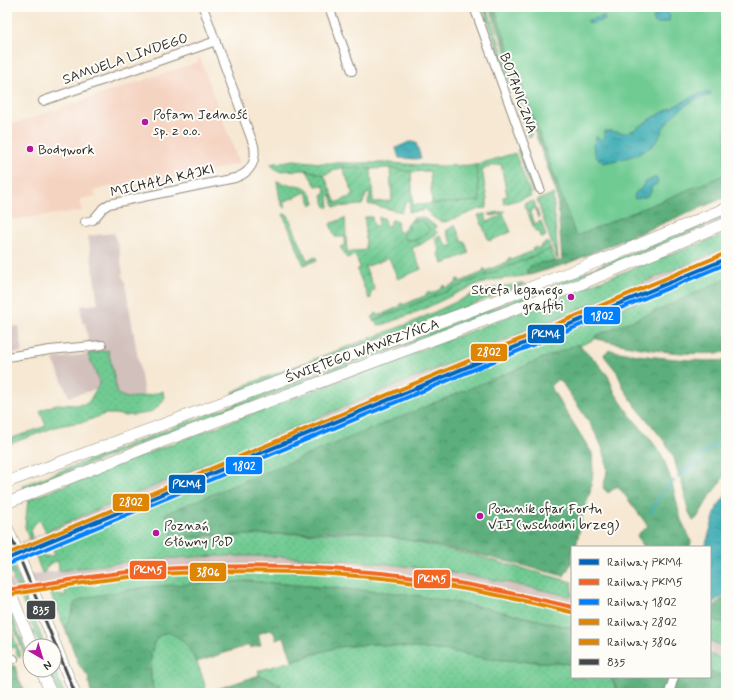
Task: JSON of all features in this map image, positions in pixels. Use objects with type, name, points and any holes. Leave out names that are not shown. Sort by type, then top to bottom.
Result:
[{"type":"main road","name":"ŚWIĘTEGO WAWRZYŃCA","points":[[7,482],[467,312],[593,263],[726,208]]},
{"type":"main road","name":"ŚWIĘTEGO WAWRZYŃCA","points":[[7,503],[154,444],[581,284],[726,223]]},
{"type":"main road","points":[[7,527],[75,693]]},
{"type":"main road","points":[[7,584],[29,638]]},
{"type":"main road","points":[[44,678],[50,693]]},
{"type":"street","points":[[204,7],[216,41]]},
{"type":"street","points":[[329,7],[352,71]]},
{"type":"street","name":"BOTANICZNA","points":[[474,7],[540,188]]},
{"type":"street","name":"SAMUELA LINDEGO","points":[[43,101],[216,41]]},
{"type":"street","name":"MICHAŁA KAJKI","points":[[85,222],[93,220],[103,208],[109,204],[235,178],[241,176],[250,169],[255,157],[254,146],[216,41]]},
{"type":"street","points":[[7,357],[50,350],[102,345]]},
{"type":"street","points":[[669,693],[674,678]]},
{"type":"shaded area","points":[[198,58],[200,58],[239,164],[124,190],[123,186],[115,188],[112,186],[97,190],[94,191],[95,196],[80,199],[82,211],[7,220],[7,126],[198,62]]},
{"type":"shaded area","points":[[114,233],[118,244],[123,273],[122,275],[125,282],[144,394],[113,401],[110,385],[69,397],[53,359],[87,354],[88,339],[85,323],[82,323],[81,306],[98,304],[88,236]]},
{"type":"shaded area","points":[[726,248],[726,265],[74,536],[7,562],[7,548]]},
{"type":"shaded area","points":[[19,326],[22,352],[7,355],[7,327]]},
{"type":"shaded area","points":[[239,556],[309,557],[379,562],[448,571],[517,584],[571,597],[571,610],[515,596],[446,584],[377,575],[241,569],[173,572],[66,583],[7,594],[7,580],[42,573],[171,559]]},
{"type":"shaded area","points":[[711,641],[726,647],[726,660],[711,654]]},
{"type":"green space","points":[[483,7],[487,7],[532,136],[529,137]]},
{"type":"green space","points":[[490,7],[494,7],[576,236],[726,174],[726,197],[566,264],[530,275],[527,271],[533,265],[562,260],[557,194]]},
{"type":"green space","points":[[494,7],[726,7],[726,174],[576,236]]},
{"type":"green space","points":[[520,148],[535,188],[533,194],[518,152],[518,149],[520,150]]},
{"type":"green space","points":[[515,153],[531,196],[504,204],[503,197],[508,196],[501,164],[491,166],[482,169],[487,208],[480,209],[445,222],[442,222],[430,215],[424,207],[423,211],[409,212],[410,201],[406,201],[402,212],[368,204],[370,194],[367,193],[362,205],[334,207],[331,195],[328,196],[329,207],[326,207],[322,196],[326,192],[323,185],[316,186],[306,170],[324,175],[336,203],[354,195],[342,167],[371,169],[373,202],[392,201],[390,168],[411,172],[413,205],[480,201],[476,165]]},
{"type":"green space","points":[[294,160],[320,163],[390,163],[437,166],[476,165],[481,201],[432,204],[430,171],[411,172],[390,168],[371,169],[342,167],[324,175],[306,170],[278,171],[270,164]]},
{"type":"green space","points":[[277,181],[289,185],[304,187],[312,195],[315,203],[312,205],[306,192],[283,202],[286,208],[283,207],[280,200]]},
{"type":"green space","points":[[553,194],[558,259],[537,200]]},
{"type":"green space","points":[[534,201],[539,217],[538,218],[535,208],[530,211],[535,224],[541,221],[546,236],[542,238],[538,230],[535,231],[524,203]]},
{"type":"green space","points":[[505,211],[503,213],[511,232],[489,241],[478,215],[485,214],[487,222],[501,216],[500,214],[492,216],[489,214]]},
{"type":"green space","points":[[726,213],[726,217],[711,224],[604,269],[23,490],[22,486],[174,427],[551,286]]},
{"type":"green space","points":[[283,214],[288,215],[307,260],[316,257],[317,260],[304,265]]},
{"type":"green space","points":[[365,217],[372,217],[374,226],[378,226],[379,217],[384,218],[385,225],[389,226],[392,220],[397,220],[398,232],[402,232],[408,225],[410,229],[403,235],[406,240],[416,240],[420,245],[412,248],[421,269],[398,279],[389,258],[365,267],[375,290],[371,292],[371,298],[369,299],[357,270],[360,267],[355,255],[347,258],[340,247],[345,245],[345,237],[335,237],[330,224],[345,218],[347,252],[366,250]]},
{"type":"green space","points":[[422,217],[437,227],[434,229],[438,233],[420,245],[416,240],[430,230],[423,221],[411,221],[413,218]]},
{"type":"green space","points":[[411,221],[423,221],[430,230],[416,240],[406,240],[403,235],[410,229],[408,225]]},
{"type":"green space","points":[[455,225],[462,242],[465,242],[469,253],[443,264],[438,253],[440,251],[435,238],[440,236],[448,247],[453,245],[446,231]]},
{"type":"green space","points":[[726,234],[726,248],[46,532],[40,520],[33,527],[31,532],[32,538],[29,539],[25,527],[28,500],[113,466]]},
{"type":"green space","points":[[548,242],[551,249],[373,321],[372,317],[377,313],[378,316],[401,306],[400,304],[402,303],[403,305],[427,295],[426,293],[429,292],[430,294],[441,289],[444,285],[445,288],[457,283],[456,280],[459,279],[460,282],[484,272],[483,269],[486,271],[509,261],[508,259],[510,258],[511,260],[533,251],[532,249],[536,247],[538,249],[541,248],[540,246]]},
{"type":"green space","points":[[551,249],[556,263],[537,264],[528,271],[530,275],[494,280],[476,285],[424,309],[385,324],[379,325],[373,321]]},
{"type":"green space","points":[[726,265],[726,292],[622,327],[527,369],[185,534],[207,539],[248,535],[365,532],[477,556],[571,582],[571,597],[490,579],[407,566],[282,557],[217,556],[172,558],[59,571],[58,561],[49,565],[45,572],[42,573],[34,551],[36,550],[44,556],[55,555],[51,544]]},
{"type":"green space","points":[[726,279],[726,352],[695,354],[679,353],[597,339],[595,336],[663,308]]},
{"type":"green space","points":[[523,283],[524,285],[233,394],[233,392],[251,383],[413,322],[473,294],[490,289]]},
{"type":"green space","points":[[578,344],[595,360],[608,376],[615,393],[630,415],[662,455],[671,479],[681,520],[691,542],[690,546],[642,546],[637,535],[648,526],[618,486],[608,493],[603,488],[607,470],[606,459],[602,448],[584,414],[558,379],[550,386],[592,453],[593,472],[590,492],[582,517],[576,546],[571,546],[571,564],[564,576],[489,557],[366,532],[341,531],[173,538],[165,514]]},
{"type":"green space","points":[[108,350],[117,394],[127,398],[151,395],[163,391],[164,399],[158,407],[149,413],[125,416],[105,414],[87,421],[58,426],[7,445],[7,440],[46,426],[40,411],[56,404],[77,405],[88,403],[100,383],[88,354]]},
{"type":"green space","points":[[610,350],[635,355],[677,359],[708,361],[726,360],[726,474],[710,496],[697,518],[693,521],[688,510],[681,478],[678,474],[674,458],[665,442],[624,389],[617,372],[605,357],[604,354]]},
{"type":"green space","points":[[7,549],[42,638],[37,638],[7,562]]},
{"type":"green space","points":[[241,569],[327,572],[378,575],[427,581],[524,599],[571,610],[571,628],[490,609],[408,594],[247,581],[74,604],[72,614],[65,628],[47,586],[50,586],[58,595],[66,596],[64,584],[173,572]]},
{"type":"green space","points":[[247,581],[408,594],[490,609],[571,628],[571,664],[488,659],[450,651],[373,644],[338,647],[292,660],[284,637],[276,640],[274,632],[269,630],[258,634],[261,645],[250,648],[249,645],[197,662],[186,644],[168,632],[157,638],[152,650],[151,673],[154,693],[91,693],[88,676],[79,665],[65,628],[72,614],[74,604],[83,598],[153,586]]},
{"type":"green space","points":[[721,599],[726,600],[726,623],[711,619],[711,610]]},
{"type":"green space","points":[[7,603],[22,641],[22,648],[7,610]]},
{"type":"green space","points":[[711,619],[726,623],[726,647],[711,641]]},
{"type":"green space","points":[[7,620],[21,656],[19,658],[14,647],[7,650]]},
{"type":"green space","points":[[168,632],[178,636],[189,648],[197,663],[206,693],[154,693],[151,673],[152,650],[157,638]]},
{"type":"green space","points":[[373,644],[450,651],[488,659],[571,664],[571,678],[611,678],[616,688],[615,693],[283,693],[284,690],[277,682],[259,675],[258,671],[338,647]]},
{"type":"green space","points":[[711,654],[726,660],[726,678],[711,671]]},
{"type":"green space","points":[[7,666],[15,666],[19,681],[27,693],[7,693]]},
{"type":"green space","points":[[711,671],[726,678],[726,693],[671,693],[676,678],[711,678]]},
{"type":"green space","points":[[259,675],[277,682],[284,690],[283,693],[206,693]]},
{"type":"green space","points":[[52,678],[58,678],[64,693],[59,693]]},
{"type":"green space","points":[[611,678],[671,678],[666,693],[615,693],[616,688]]},
{"type":"water","points":[[665,12],[670,16],[669,21],[658,24],[655,23],[653,19],[655,15]]},
{"type":"water","points":[[604,16],[605,20],[589,24],[588,20]]},
{"type":"water","points":[[710,92],[711,95],[697,99],[679,110],[664,127],[657,141],[644,151],[604,163],[596,157],[593,146],[596,137],[601,140],[604,139],[605,131],[625,133],[634,130],[650,119],[698,94]]},
{"type":"water","points":[[409,142],[416,143],[421,158],[399,158],[396,148]]},
{"type":"water","points":[[656,177],[658,182],[651,187],[649,195],[635,199],[634,196],[636,192],[641,189],[644,183]]},
{"type":"water","points":[[726,495],[726,597],[719,598],[711,606],[711,546],[705,546],[717,507]]},
{"type":"waterway","points":[[678,477],[726,436]]},
{"type":"waterway","points":[[650,514],[663,491],[674,481]]},
{"type":"rail line","name":"2802","points":[[7,554],[724,254]]},
{"type":"rail line","name":"PKM4","points":[[7,559],[726,259]]},
{"type":"rail line","name":"1802","points":[[9,564],[726,264]]},
{"type":"rail line","name":"PKM5","points":[[7,590],[95,576],[148,570],[255,566],[291,567],[362,571],[450,581],[571,607]]},
{"type":"rail line","name":"3806","points":[[8,595],[95,581],[148,575],[255,571],[290,572],[361,576],[450,586],[571,612]]},
{"type":"transit line","name":"835","points":[[7,527],[75,693]]},
{"type":"place","name":"Pofam Jedność sp. z o.o.","points":[[145,122]]},
{"type":"place","name":"Bodywork","points":[[30,149]]},
{"type":"place","name":"Strefa leganego graffiti","points":[[571,297]]},
{"type":"place","name":"Pomnik ofiar Fortu VII (wschodni brzeg)","points":[[480,516]]},
{"type":"place","name":"Poznań Główny PoD","points":[[156,533]]}]
